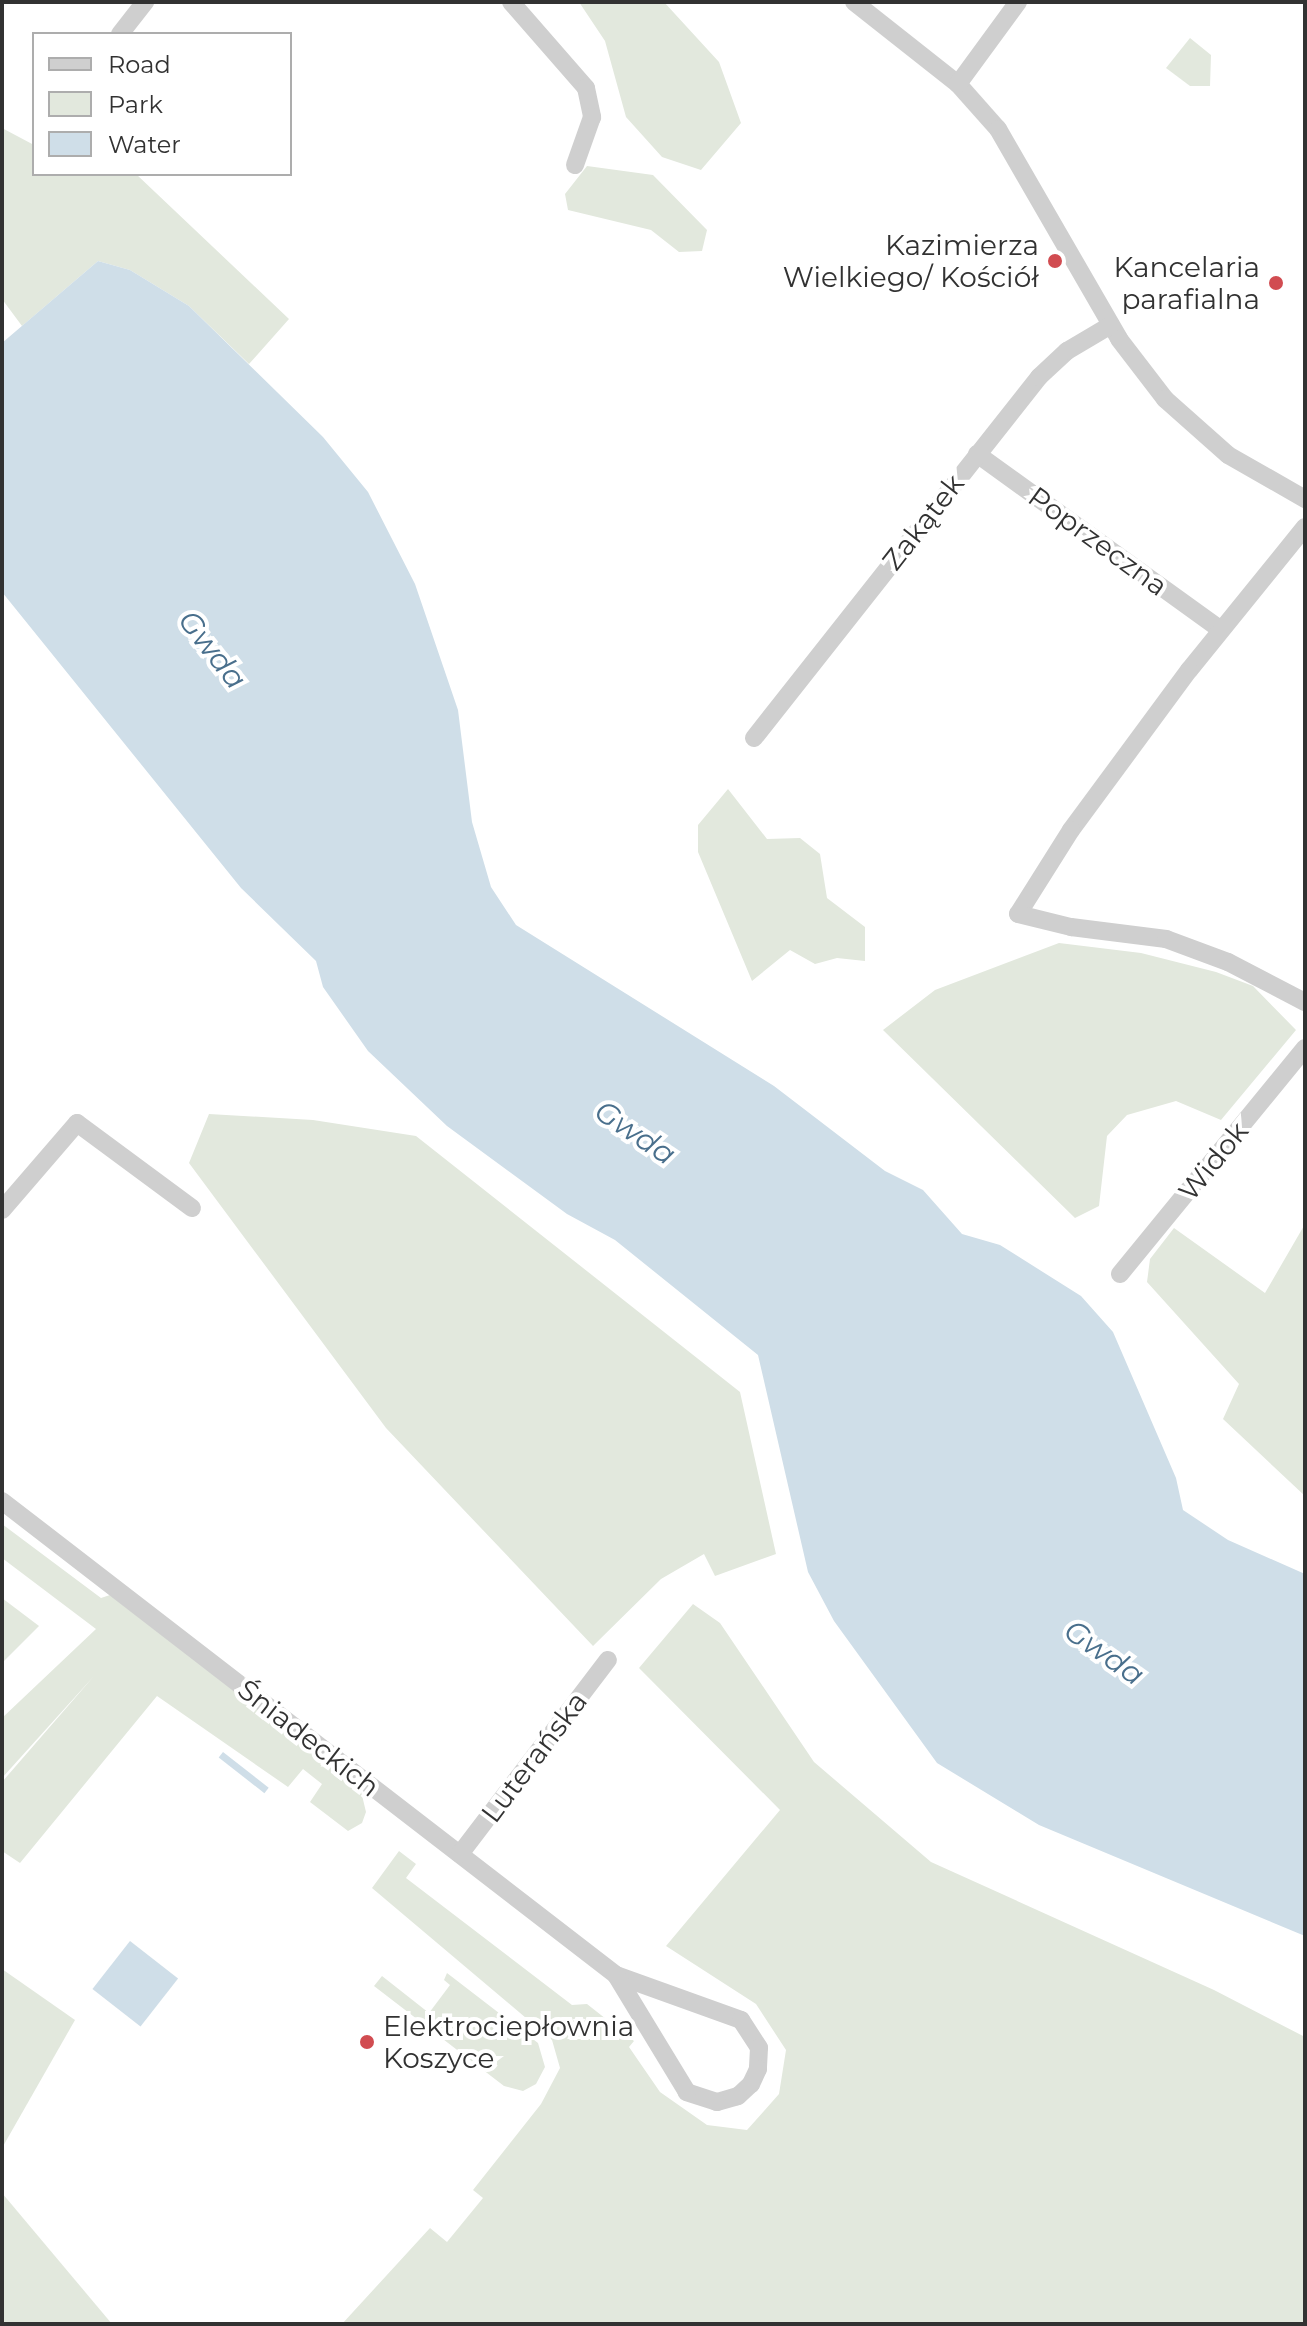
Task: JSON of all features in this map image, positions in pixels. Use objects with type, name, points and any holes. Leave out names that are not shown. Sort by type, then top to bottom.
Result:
[{"type":"street","points":[[122,32],[145,2]]},
{"type":"street","points":[[511,2],[586,88],[592,117],[575,165]]},
{"type":"street","points":[[854,2],[958,84],[1009,144],[1137,366],[1183,418],[1249,469],[1305,499]]},
{"type":"street","points":[[958,84],[1018,2]]},
{"type":"street","name":"Zakątek","points":[[754,738],[1053,361],[1111,325]]},
{"type":"street","name":"Poprzeczna","points":[[977,454],[1220,629]]},
{"type":"street","points":[[1305,527],[1220,629],[1071,830],[1018,914],[1071,927],[1166,939],[1276,984],[1305,1002]]},
{"type":"street","name":"Widok","points":[[1120,1274],[1305,1048]]},
{"type":"street","points":[[2,1210],[77,1123],[192,1208]]},
{"type":"street","name":"Śniadeckich","points":[[2,1501],[616,1975]]},
{"type":"street","name":"Luterańska","points":[[460,1854],[608,1660]]},
{"type":"street","points":[[616,1975],[741,2020],[759,2048],[751,2084],[738,2096],[717,2102],[687,2092],[616,1975]]},
{"type":"green space","points":[[579,2],[664,2],[719,62],[741,123],[701,170],[662,157],[626,117],[605,41]]},
{"type":"green space","points":[[1190,38],[1211,55],[1210,86],[1190,86],[1166,68]]},
{"type":"green space","points":[[2,128],[32,144],[32,176],[138,176],[289,319],[249,364],[189,306],[130,270],[98,261],[22,326],[2,299]]},
{"type":"green space","points":[[587,166],[653,175],[707,230],[702,251],[679,252],[651,230],[568,210],[565,194]]},
{"type":"green space","points":[[728,789],[767,839],[800,838],[820,854],[827,898],[865,927],[865,961],[837,958],[815,964],[790,950],[752,981],[698,852],[698,825]]},
{"type":"green space","points":[[1059,943],[1141,953],[1216,972],[1253,986],[1296,1030],[1221,1120],[1176,1101],[1127,1115],[1107,1136],[1099,1206],[1075,1218],[883,1030],[935,990]]},
{"type":"green space","points":[[209,1114],[313,1120],[416,1136],[740,1392],[776,1554],[715,1576],[704,1554],[661,1579],[593,1646],[386,1428],[189,1163]]},
{"type":"green space","points":[[1305,1224],[1305,1496],[1223,1419],[1239,1384],[1147,1282],[1150,1259],[1174,1228],[1265,1293]]},
{"type":"green space","points":[[2,1524],[101,1598],[110,1595],[360,1787],[366,1812],[362,1823],[348,1831],[310,1802],[322,1784],[303,1769],[288,1787],[157,1696],[20,1863],[2,1851],[2,1782],[94,1676],[2,1778],[2,1718],[96,1629],[2,1558]]},
{"type":"green space","points":[[2,1598],[39,1626],[2,1663]]},
{"type":"green space","points":[[693,1604],[720,1623],[814,1762],[931,1862],[1214,1990],[1305,2037],[1305,2324],[342,2324],[430,2228],[447,2242],[483,2198],[473,2190],[541,2104],[560,2068],[552,2040],[372,1888],[399,1851],[416,1864],[406,1878],[572,2005],[587,2004],[634,2041],[629,2047],[660,2092],[707,2125],[747,2130],[779,2094],[786,2050],[756,2004],[666,1946],[780,1810],[639,1668]]},
{"type":"green space","points":[[2,1969],[75,2020],[2,2148]]},
{"type":"green space","points":[[447,1973],[538,2043],[545,2067],[536,2084],[523,2091],[504,2086],[374,1986],[382,1976],[429,2013],[450,1985],[444,1980]]},
{"type":"green space","points":[[2,2193],[112,2324],[2,2324]]},
{"type":"water","name":"Gwda","points":[[98,261],[130,270],[189,306],[323,437],[368,492],[415,584],[458,710],[472,822],[491,887],[516,925],[774,1086],[885,1171],[923,1190],[962,1234],[1000,1245],[1081,1296],[1113,1332],[1176,1478],[1183,1510],[1228,1540],[1305,1574],[1305,1936],[1039,1825],[937,1763],[834,1621],[808,1572],[758,1355],[615,1240],[567,1214],[447,1126],[368,1051],[323,987],[316,961],[241,888],[2,592],[2,343]]},
{"type":"water","points":[[223,1752],[269,1788],[264,1793],[219,1758]]},
{"type":"water","points":[[130,1941],[178,1979],[141,2027],[92,1989]]},
{"type":"place","name":"Kazimierza Wielkiego/ Kościół","points":[[1055,261]]},
{"type":"place","name":"Kancelaria parafialna","points":[[1276,283]]},
{"type":"place","name":"Elektrociepłownia Koszyce","points":[[367,2042]]}]
